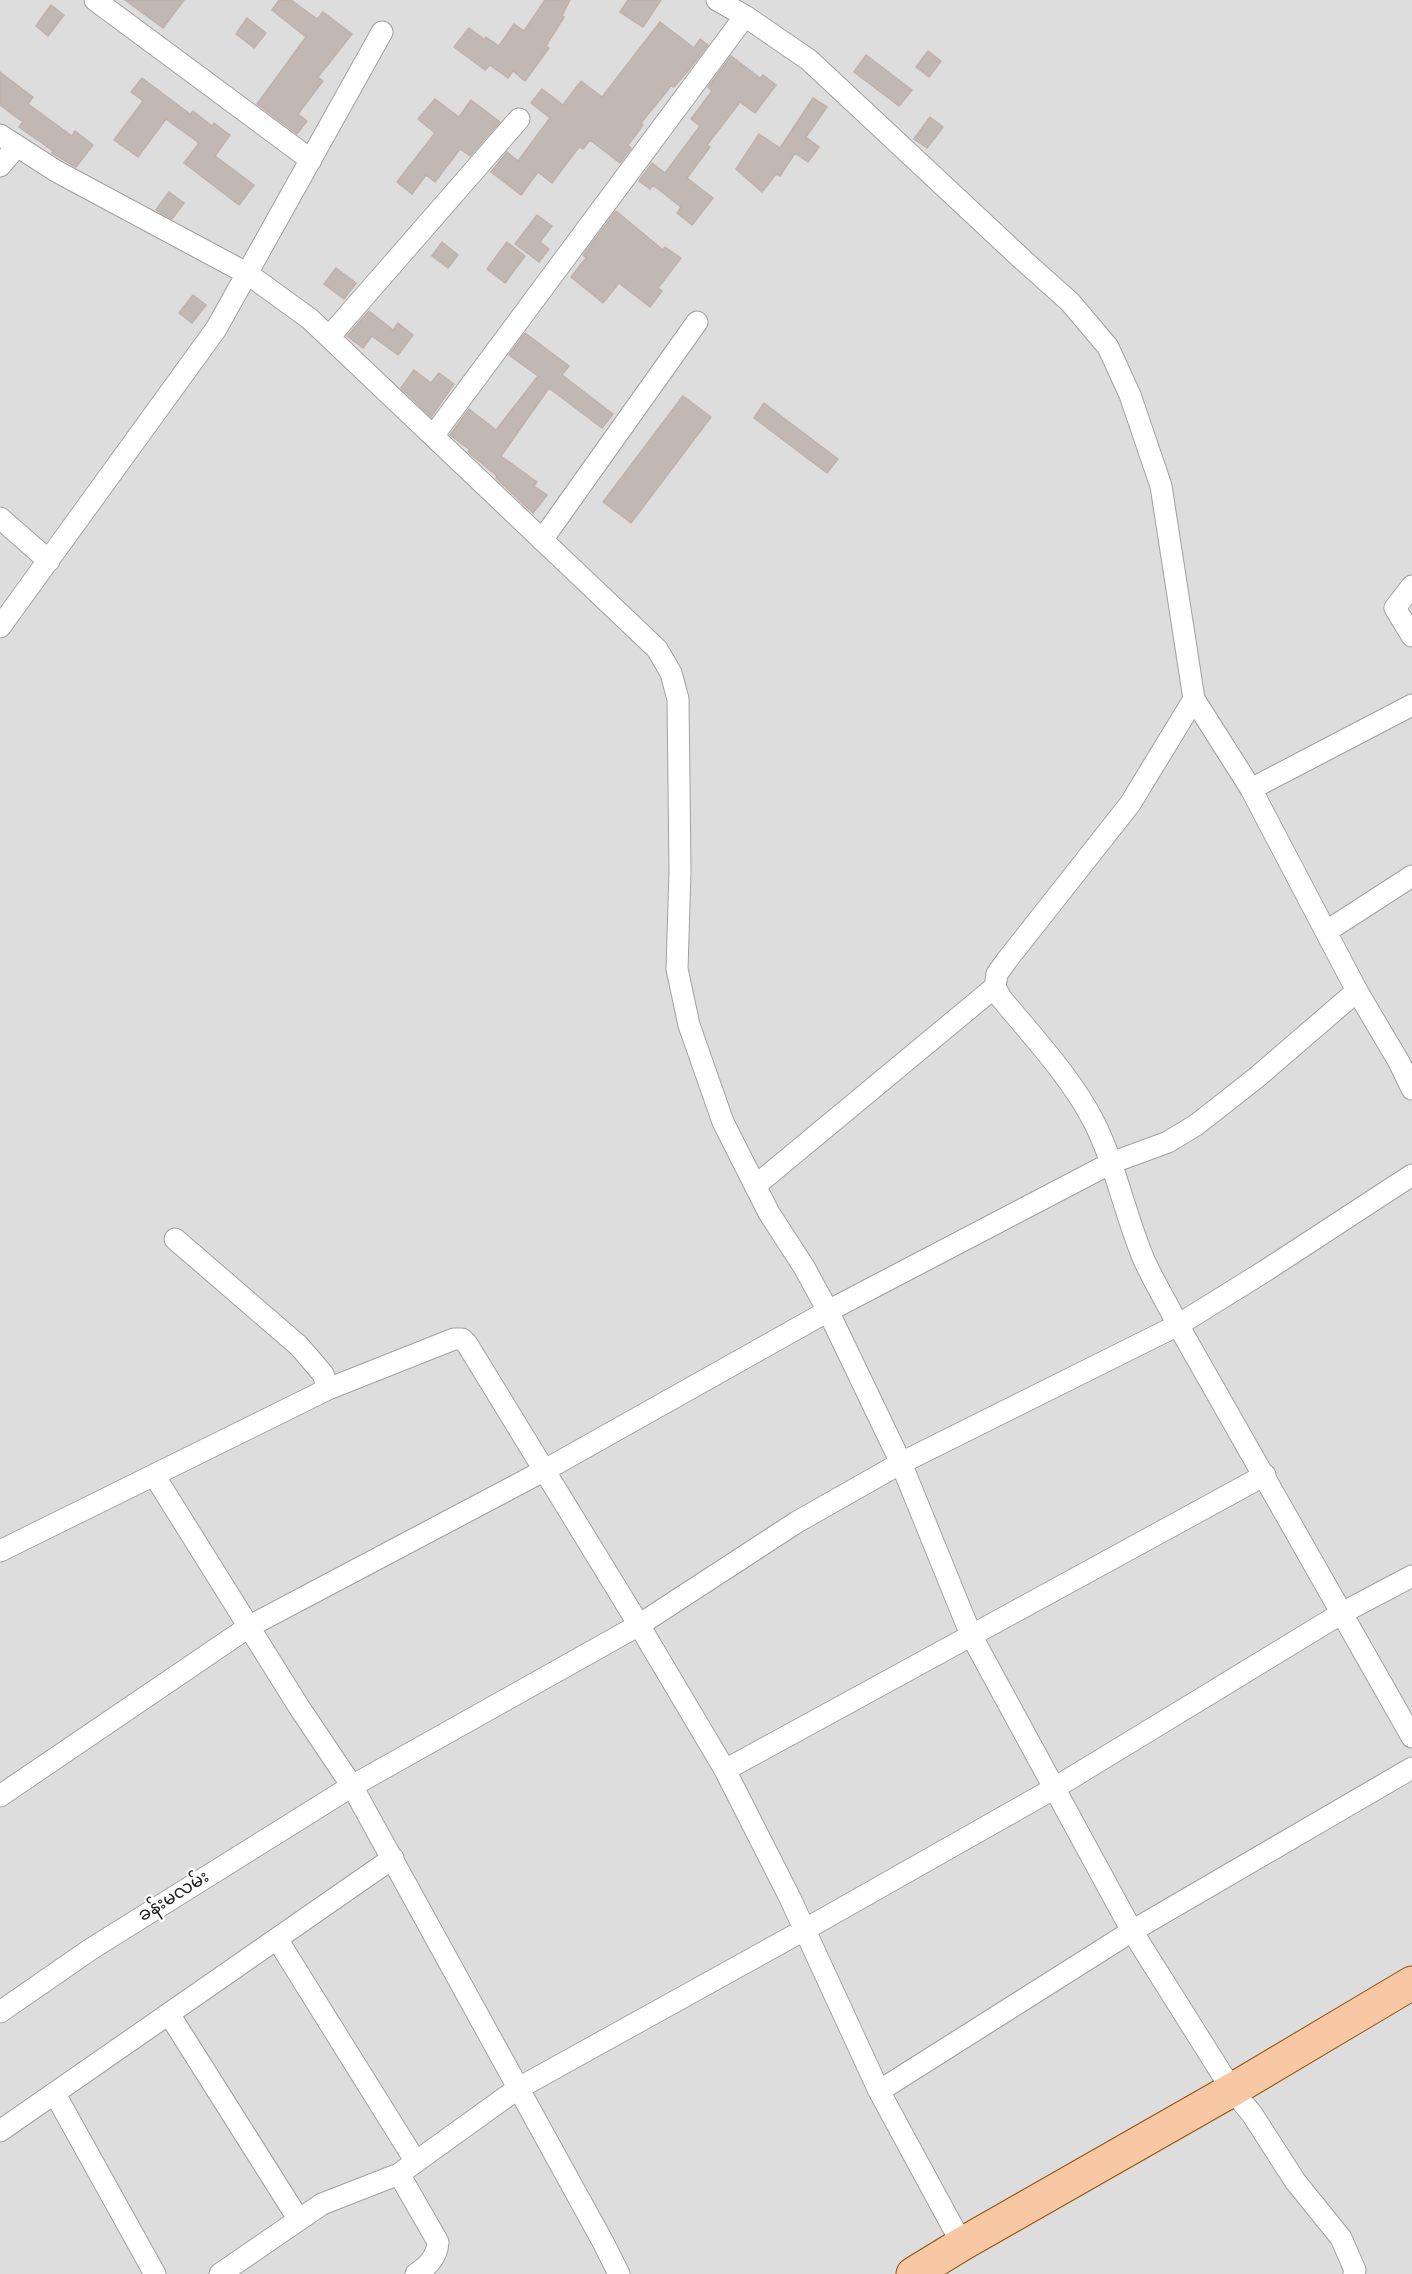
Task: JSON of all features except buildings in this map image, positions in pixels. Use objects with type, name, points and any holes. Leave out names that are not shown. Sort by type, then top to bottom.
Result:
[{"type":"main road","points":[[913,2274],[1412,1983]]},
{"type":"street","points":[[95,0],[311,160]]},
{"type":"street","points":[[717,0],[745,16],[808,60],[1070,302],[1108,347],[1130,395],[1161,486],[1194,699],[1251,789],[1357,991],[1405,1058],[1412,1089]]},
{"type":"street","points":[[433,436],[745,16]]},
{"type":"street","points":[[0,627],[216,329],[382,33]]},
{"type":"street","points":[[329,337],[519,119]]},
{"type":"street","points":[[0,166],[8,141],[56,171],[248,274],[329,337],[657,649],[671,673],[678,699],[680,871],[677,969],[689,1025],[723,1122],[755,1186],[828,1311],[901,1463],[970,1635],[1053,1789],[1132,1931],[1232,2090],[1252,2114],[1295,2181],[1341,2238],[1355,2270],[1354,2274]]},
{"type":"street","points":[[542,540],[697,322]]},
{"type":"street","points":[[0,518],[49,561]]},
{"type":"street","points":[[1412,586],[1395,608],[1412,636]]},
{"type":"street","points":[[1194,699],[1130,804],[1007,960],[997,974],[995,987],[1001,998],[1065,1077],[1093,1121],[1111,1163],[1144,1260],[1178,1325],[1412,1737]]},
{"type":"street","points":[[1251,789],[1412,705]]},
{"type":"street","points":[[1327,931],[1412,876]]},
{"type":"street","points":[[755,1186],[995,987]]},
{"type":"street","points":[[0,1796],[250,1626],[545,1470],[828,1311],[1111,1163],[1168,1142],[1196,1125],[1256,1078],[1357,991]]},
{"type":"street","name":"ခန်းမလမ်း","points":[[0,2012],[91,1949],[352,1786],[639,1624],[797,1522],[901,1463],[1178,1325],[1412,1175]]},
{"type":"street","points":[[175,1239],[314,1360],[323,1374],[328,1389]]},
{"type":"street","points":[[2,1546],[154,1475],[328,1389],[454,1339],[462,1339],[639,1624],[725,1770],[804,1930],[879,2091],[962,2244]]},
{"type":"street","points":[[154,1475],[299,1707],[352,1786],[619,2274]]},
{"type":"street","points":[[725,1770],[1264,1475]]},
{"type":"street","points":[[220,2274],[322,2204],[408,2168],[517,2089],[1053,1789],[1342,1613],[1412,1576]]},
{"type":"street","points":[[879,2091],[1132,1931],[1412,1768]]},
{"type":"street","points":[[0,2131],[393,1858]]},
{"type":"street","points":[[277,1939],[408,2168],[438,2242],[438,2252],[416,2274]]},
{"type":"street","points":[[169,2014],[299,2220]]},
{"type":"street","points":[[55,2094],[155,2274]]},
{"type":"shaded area","points":[[0,0],[1412,0],[1412,2274],[0,2274]]}]
